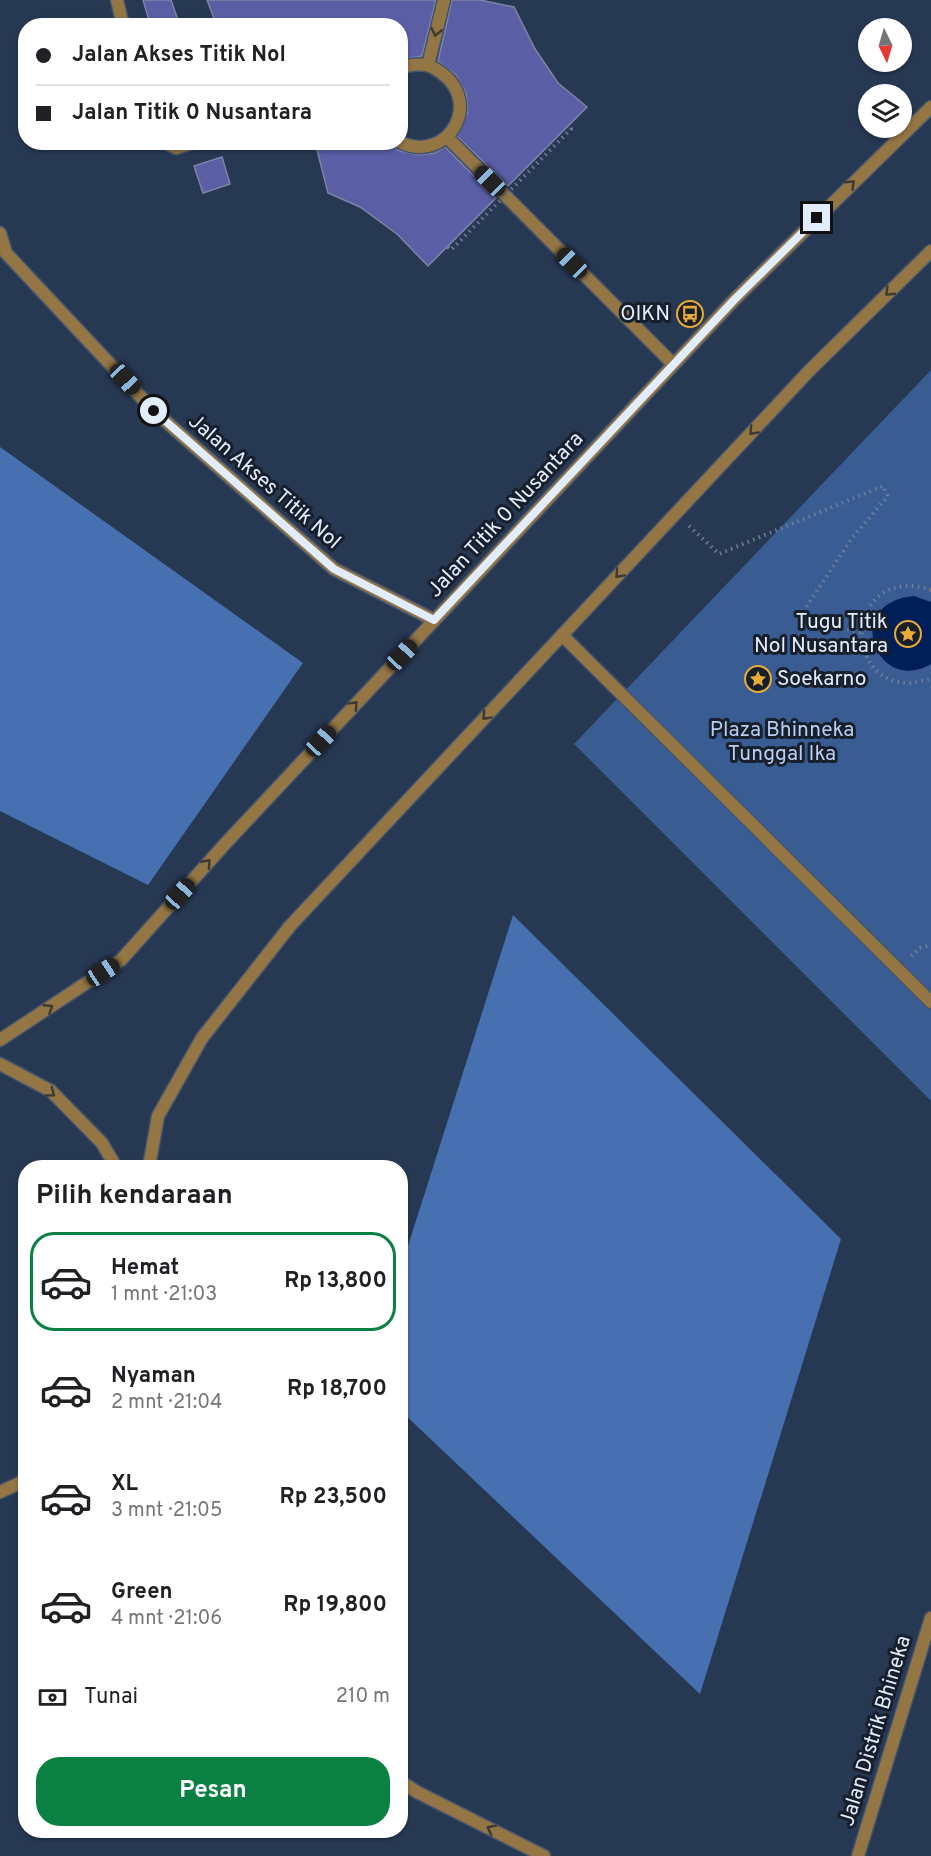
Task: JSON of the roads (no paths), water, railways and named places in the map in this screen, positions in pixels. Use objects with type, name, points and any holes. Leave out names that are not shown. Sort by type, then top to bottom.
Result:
[{"type":"street","points":[[117,0],[121,18]]},
{"type":"street","points":[[428,65],[444,0]]},
{"type":"street","points":[[408,66],[428,65],[448,75],[460,95],[460,118],[447,137],[430,147],[408,146]]},
{"type":"street","name":"Jalan Titik 0 Nusantara","points":[[0,1040],[121,960],[232,836],[735,299],[931,106]]},
{"type":"street","points":[[447,137],[674,364]]},
{"type":"street","name":"Jalan Akses Titik Nol","points":[[0,233],[6,253],[154,411],[334,569],[434,620]]},
{"type":"street","points":[[150,1160],[158,1116],[202,1038],[290,926],[809,371],[931,251]]},
{"type":"street","points":[[562,635],[931,1002]]},
{"type":"street","points":[[0,1064],[51,1091],[102,1143],[112,1160]]},
{"type":"street","points":[[0,1492],[18,1485]]},
{"type":"street","name":"Jalan Distrik Bhineka","points":[[858,1856],[931,1618]]},
{"type":"street","points":[[408,1786],[543,1856]]},
{"type":"place","name":"OIKN","points":[[690,314]]},
{"type":"place","name":"Tugu Titik Nol Nusantara","points":[[908,634]]},
{"type":"place","name":"Soekarno","points":[[758,679]]},
{"type":"park label","name":"Plaza Bhinneka Tunggal Ika","points":[[782,742]]}]
